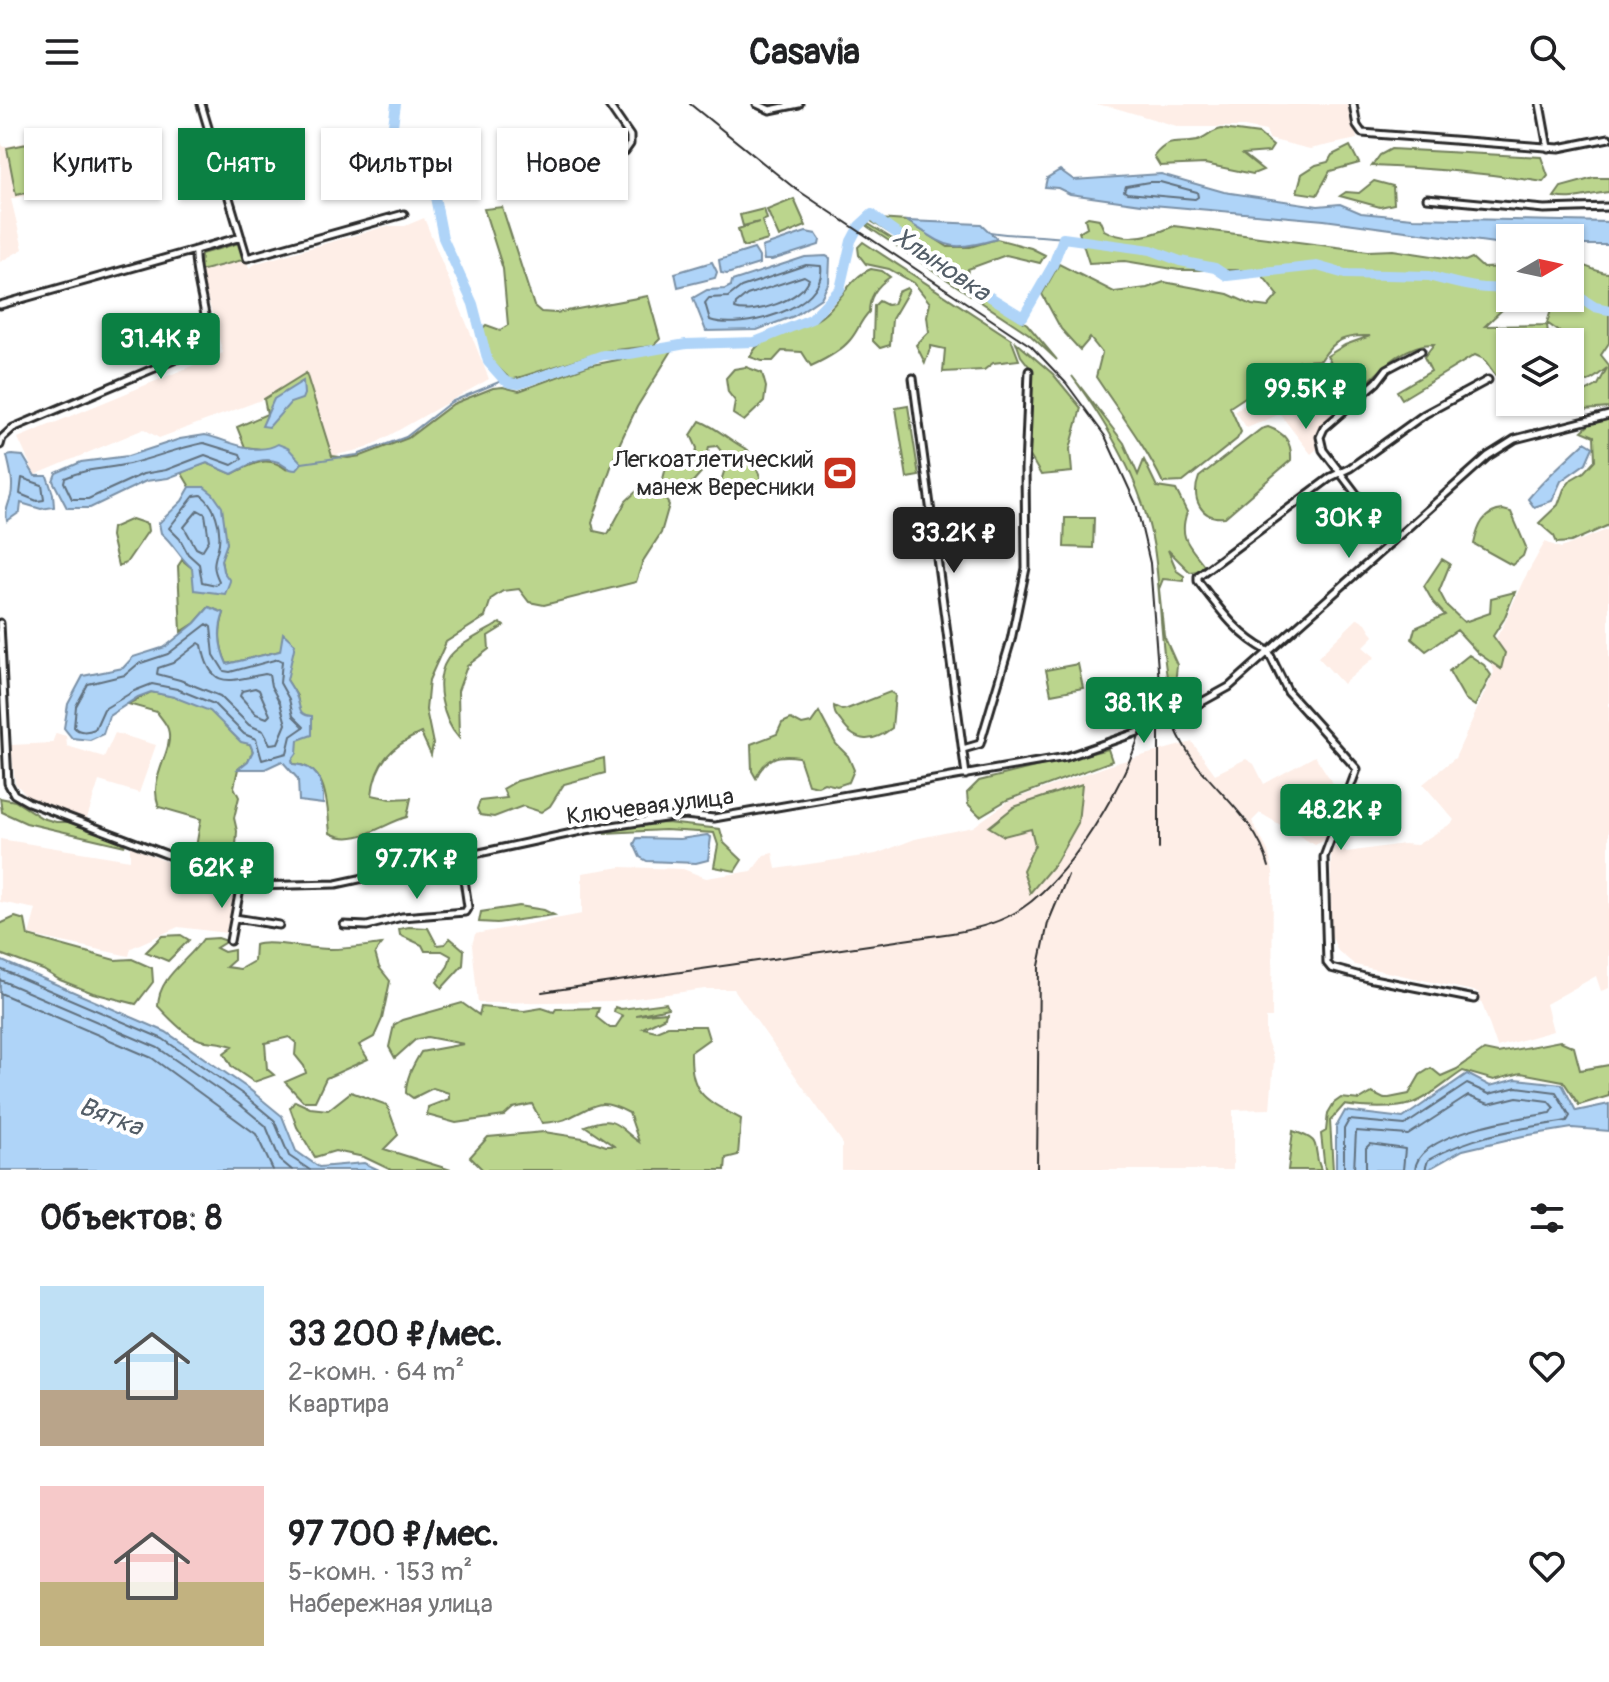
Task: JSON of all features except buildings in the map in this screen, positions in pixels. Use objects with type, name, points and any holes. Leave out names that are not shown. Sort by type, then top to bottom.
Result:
[{"type":"street","points":[[201,104],[247,258],[404,214]]},
{"type":"street","points":[[608,104],[624,128]]},
{"type":"street","points":[[757,104],[770,110],[799,104]]},
{"type":"street","points":[[1353,104],[1357,126],[1362,133],[1548,148],[1609,138]]},
{"type":"street","points":[[1540,104],[1548,148]]},
{"type":"street","points":[[1427,198],[1544,209],[1609,207]]},
{"type":"street","points":[[0,305],[242,237]]},
{"type":"street","points":[[0,445],[2,438],[13,428],[188,354],[198,347],[207,329],[194,268],[195,250]]},
{"type":"street","points":[[1392,541],[1321,446],[1322,430],[1387,369],[1421,351]]},
{"type":"street","points":[[963,749],[980,744],[1011,640],[1026,568],[1025,469],[1029,371]]},
{"type":"street","points":[[913,378],[966,775]]},
{"type":"street","points":[[1475,999],[1368,978],[1331,968],[1327,963],[1324,857],[1357,769],[1288,692],[1268,651],[1250,641],[1234,626],[1198,581],[1198,576],[1331,477],[1425,414],[1488,380]]},
{"type":"street","name":"Ключевая улица","points":[[3,746],[8,783],[14,794],[28,802],[241,884],[285,886],[336,884],[586,830],[684,815],[714,818],[1066,757],[1141,731],[1229,687],[1488,456],[1510,441],[1609,415]]},
{"type":"street","points":[[0,623],[3,746]]},
{"type":"street","points":[[344,925],[367,926],[402,917],[465,912],[468,907],[461,859]]},
{"type":"street","points":[[230,941],[241,884]]},
{"type":"street","points":[[235,918],[279,925]]},
{"type":"shaded area","points":[[1093,104],[1350,104],[1357,139],[1310,149],[1269,139],[1266,131],[1244,127],[1180,127]]},
{"type":"shaded area","points":[[1,141],[3,147],[24,143],[24,196],[11,199],[23,249],[0,262]]},
{"type":"shaded area","points":[[424,218],[489,379],[367,448],[332,456],[306,374],[264,399],[159,438],[144,429],[35,475],[18,438],[223,353],[200,271],[199,259],[203,253],[239,243],[249,268],[257,263],[387,226],[405,226]]},
{"type":"shaded area","points":[[1303,365],[1328,372],[1348,403],[1320,428],[1317,449],[1311,454],[1280,414],[1247,428],[1235,411]]},
{"type":"shaded area","points":[[1609,529],[1609,988],[1601,991],[1596,976],[1546,1004],[1553,1031],[1497,1047],[1478,992],[1355,965],[1338,951],[1331,935],[1331,853],[1335,847],[1347,852],[1417,845],[1452,823],[1454,820],[1423,784],[1455,758],[1494,672],[1488,652],[1523,581],[1545,542],[1561,548]]},
{"type":"shaded area","points":[[1358,618],[1366,623],[1374,636],[1363,647],[1375,657],[1343,684],[1318,657]]},
{"type":"shaded area","points":[[56,733],[66,736],[67,746],[104,757],[115,733],[156,745],[139,793],[99,781],[86,821],[31,800],[15,783],[11,745],[52,743]]},
{"type":"shaded area","points":[[1192,742],[1215,774],[1246,759],[1254,764],[1264,784],[1315,756],[1342,797],[1330,830],[1323,841],[1315,845],[1260,813],[1252,821],[1268,851],[1273,872],[1272,1018],[1266,1018],[1266,1038],[1274,1060],[1270,1109],[1233,1110],[1233,1170],[842,1170],[842,1142],[734,989],[705,989],[614,1001],[478,1003],[472,945],[475,934],[582,914],[582,873],[621,867],[683,869],[706,878],[752,871],[764,855],[773,853],[776,869],[876,854],[915,839],[973,827],[1009,801],[1116,763]]},
{"type":"shaded area","points":[[0,839],[130,860],[130,846],[236,892],[227,933],[178,927],[131,948],[129,956],[29,935],[36,909],[0,902]]},
{"type":"green space","points":[[1222,129],[1259,134],[1273,146],[1269,152],[1243,154],[1263,170],[1253,174],[1205,164],[1160,166],[1154,156],[1169,144],[1197,141]]},
{"type":"green space","points":[[24,145],[24,193],[16,195],[7,148]]},
{"type":"green space","points":[[1350,146],[1359,163],[1330,171],[1317,195],[1297,192],[1302,174],[1328,162],[1332,155]]},
{"type":"green space","points":[[1391,149],[1541,157],[1548,176],[1543,182],[1458,171],[1372,166],[1380,155]]},
{"type":"green space","points":[[1594,178],[1609,178],[1609,192],[1576,198],[1554,197],[1561,187]]},
{"type":"green space","points":[[1374,181],[1393,186],[1394,204],[1380,207],[1340,196],[1346,192],[1359,193]]},
{"type":"green space","points":[[794,199],[806,226],[779,237],[767,210]]},
{"type":"green space","points":[[502,207],[534,306],[541,312],[556,313],[648,296],[660,339],[653,346],[605,351],[511,380],[489,359],[482,329],[486,325],[500,330],[508,325],[503,269],[484,209]]},
{"type":"green space","points":[[764,209],[767,219],[762,221],[768,240],[743,247],[738,229],[759,222],[743,226],[740,215]]},
{"type":"green space","points":[[1085,219],[1099,219],[1104,230],[1130,237],[1157,233],[1174,226],[1368,251],[1393,250],[1465,261],[1472,258],[1483,268],[1496,267],[1496,312],[1500,312],[1485,326],[1547,325],[1547,328],[1496,328],[1496,376],[1484,359],[1475,355],[1402,399],[1397,391],[1431,371],[1424,357],[1434,344],[1412,348],[1382,368],[1357,393],[1348,393],[1327,356],[1370,336],[1341,340],[1321,360],[1300,361],[1230,407],[1241,432],[1237,439],[1183,482],[1163,483],[1140,442],[1096,377],[1102,353],[1090,338],[1080,350],[1061,329],[1042,294],[1059,264],[1114,292],[1147,288],[1164,282],[1228,294],[1252,305],[1268,307],[1278,295],[1262,275],[1241,270],[1179,270],[1125,261],[1089,263],[1079,232],[1087,227]]},
{"type":"green space","points":[[871,221],[907,221],[948,247],[970,247],[997,239],[1045,255],[1040,263],[1006,255],[968,269],[966,281]]},
{"type":"green space","points":[[867,223],[1027,324],[1057,360],[1029,334],[868,227]]},
{"type":"green space","points":[[863,242],[1011,339],[1019,360],[993,363],[984,370],[943,372],[945,349],[931,346],[925,363],[916,345],[929,332],[927,316],[930,303],[914,283],[889,269],[866,264],[859,255],[858,247]]},
{"type":"green space","points":[[239,243],[246,259],[200,271],[201,254]]},
{"type":"green space","points":[[1584,266],[1609,273],[1609,343],[1601,355],[1609,365],[1609,408],[1584,410],[1584,393],[1598,385],[1607,368],[1584,382],[1584,328],[1554,328],[1547,323],[1550,312],[1584,312]]},
{"type":"green space","points":[[871,269],[882,271],[890,277],[875,292],[869,312],[853,337],[837,351],[811,366],[802,352],[782,351],[773,361],[750,357],[763,342],[821,317],[857,278]]},
{"type":"green space","points":[[909,290],[892,319],[890,345],[880,348],[873,341],[874,306],[879,301],[893,304],[898,292]]},
{"type":"green space","points":[[1016,342],[1053,374],[1081,408],[1070,449],[1072,472],[1041,475],[1030,456],[1032,370],[1021,356]]},
{"type":"green space","points":[[673,349],[637,407],[618,447],[592,522],[594,531],[608,534],[626,501],[641,487],[659,488],[669,505],[661,533],[643,561],[636,582],[544,605],[529,602],[519,589],[503,591],[491,599],[485,617],[446,642],[429,680],[426,710],[433,744],[431,755],[421,733],[393,750],[377,774],[372,795],[391,799],[411,798],[407,817],[359,836],[340,837],[330,833],[320,779],[305,766],[293,764],[291,759],[304,716],[287,680],[280,651],[227,664],[220,638],[224,613],[209,607],[195,623],[181,632],[178,566],[182,560],[192,568],[223,572],[221,559],[227,543],[204,487],[190,487],[181,472],[207,463],[232,474],[253,464],[266,462],[273,462],[287,470],[268,450],[245,447],[237,427],[267,414],[264,399],[306,373],[332,456],[348,458],[408,438],[453,404],[493,388],[519,391],[587,366]]},
{"type":"green space","points":[[746,367],[762,373],[766,387],[764,402],[744,421],[733,414],[735,401],[728,392],[726,378],[734,369]]},
{"type":"green space","points":[[1072,376],[1124,443],[1138,475],[1144,460],[1157,487],[1176,490],[1187,512],[1184,535],[1204,565],[1198,571],[1190,572],[1168,550],[1184,581],[1163,579],[1159,589],[1164,636],[1177,665],[1175,685],[1180,691],[1178,697],[1168,683],[1154,548],[1142,501],[1123,457]]},
{"type":"green space","points":[[908,406],[919,476],[907,478],[896,408]]},
{"type":"green space","points":[[1609,419],[1609,525],[1571,542],[1557,543],[1554,536],[1539,523],[1558,505],[1572,479],[1595,460],[1594,436],[1582,431],[1590,424]]},
{"type":"green space","points":[[700,421],[748,450],[760,476],[760,488],[750,495],[726,486],[721,481],[728,460],[717,446],[709,447],[705,468],[683,493],[663,479],[668,460],[679,460],[685,466],[694,462],[697,448],[691,435]]},
{"type":"green space","points":[[1268,427],[1286,439],[1291,460],[1225,517],[1209,515],[1197,500],[1199,477],[1261,429]]},
{"type":"green space","points":[[1503,510],[1511,512],[1526,547],[1523,556],[1512,565],[1474,544],[1482,521]]},
{"type":"green space","points":[[1065,518],[1094,518],[1093,548],[1064,547]]},
{"type":"green space","points":[[132,519],[147,524],[148,531],[126,563],[118,566],[112,528]]},
{"type":"green space","points":[[1442,559],[1450,564],[1439,591],[1447,606],[1464,622],[1490,613],[1491,598],[1515,592],[1493,636],[1505,653],[1501,669],[1478,653],[1457,630],[1426,651],[1412,639],[1415,628],[1445,615],[1424,586]]},
{"type":"green space","points":[[500,623],[504,626],[488,636],[489,649],[467,666],[458,691],[459,738],[444,711],[440,689],[443,669],[457,649]]},
{"type":"green space","points":[[1469,655],[1484,665],[1491,675],[1475,706],[1465,699],[1449,671]]},
{"type":"green space","points":[[1078,664],[1083,688],[1051,694],[1046,670]]},
{"type":"green space","points":[[151,692],[205,708],[239,739],[250,744],[253,751],[248,761],[238,769],[234,787],[239,797],[234,818],[237,831],[235,861],[228,873],[199,857],[196,847],[201,819],[159,807],[156,785],[168,746],[168,729],[157,712],[128,704]]},
{"type":"green space","points":[[890,692],[895,695],[892,728],[872,739],[853,735],[835,713],[834,706],[847,709]]},
{"type":"green space","points":[[819,712],[854,770],[849,782],[837,786],[808,784],[799,757],[791,756],[768,761],[756,778],[752,771],[751,744],[777,734],[782,723],[791,719],[802,725],[811,723]]},
{"type":"green space","points":[[1108,749],[1112,761],[1007,800],[980,816],[968,804],[967,793],[979,781]]},
{"type":"green space","points":[[604,758],[605,773],[564,784],[550,806],[541,812],[523,806],[494,817],[480,815],[477,809],[480,801],[507,798],[503,789],[517,781]]},
{"type":"green space","points":[[1082,784],[1078,823],[1056,862],[1030,893],[1023,870],[1035,845],[1031,829],[1004,836],[989,827],[1014,807]]},
{"type":"green space","points":[[0,798],[15,801],[42,818],[69,822],[117,839],[125,846],[26,823],[2,812]]},
{"type":"green space","points":[[667,823],[720,829],[724,843],[742,860],[735,871],[714,867],[718,845],[714,833],[665,830],[604,833],[637,824]]},
{"type":"green space","points":[[519,906],[554,915],[497,923],[479,922],[481,912]]},
{"type":"green space","points":[[15,917],[25,920],[28,936],[115,960],[132,959],[152,968],[153,982],[136,1004],[93,993],[0,954],[0,924]]},
{"type":"green space","points":[[428,928],[437,945],[445,944],[450,938],[464,950],[463,965],[442,988],[437,982],[451,956],[442,951],[425,951],[422,945],[400,935],[399,929]]},
{"type":"green space","points":[[181,935],[189,940],[168,961],[146,952],[162,936]]},
{"type":"green space","points":[[203,939],[227,941],[216,948],[224,952],[234,950],[234,960],[226,967],[240,969],[254,961],[255,945],[262,943],[331,949],[382,944],[375,953],[379,967],[390,981],[382,1019],[374,1037],[359,1045],[368,1059],[326,1078],[315,1101],[303,1101],[285,1082],[306,1073],[295,1055],[296,1043],[289,1037],[265,1043],[267,1069],[274,1075],[254,1082],[232,1067],[224,1053],[233,1046],[193,1037],[180,1028],[158,1006],[163,986]]},
{"type":"green space","points":[[462,1003],[479,1015],[481,1007],[524,1011],[542,1008],[554,1012],[556,1009],[599,1008],[596,1017],[610,1028],[615,1028],[623,1016],[614,1012],[615,1007],[621,1009],[666,1003],[668,1008],[636,1015],[666,1012],[665,1017],[643,1028],[656,1031],[668,1026],[705,1026],[709,1039],[691,1052],[693,1078],[710,1101],[741,1119],[738,1155],[726,1158],[725,1170],[483,1170],[470,1157],[488,1137],[544,1132],[614,1146],[585,1126],[604,1121],[616,1124],[639,1142],[629,1113],[604,1104],[592,1106],[562,1120],[542,1123],[532,1104],[513,1108],[504,1116],[456,1123],[427,1115],[428,1107],[449,1099],[449,1093],[433,1088],[413,1098],[406,1093],[413,1067],[421,1052],[464,1044],[427,1037],[415,1040],[395,1058],[389,1047],[394,1025]]},
{"type":"green space","points":[[1560,1041],[1574,1047],[1580,1070],[1609,1065],[1609,1096],[1579,1105],[1563,1081],[1521,1073],[1494,1080],[1463,1071],[1427,1096],[1407,1105],[1379,1108],[1344,1105],[1330,1121],[1333,1170],[1325,1170],[1321,1134],[1326,1131],[1328,1113],[1341,1098],[1360,1100],[1372,1093],[1384,1099],[1409,1094],[1420,1075],[1431,1068],[1441,1076],[1484,1050],[1498,1053]]},
{"type":"green space","points":[[351,1092],[387,1105],[398,1135],[384,1149],[451,1170],[391,1170],[364,1157],[335,1151],[315,1157],[290,1108],[295,1101],[310,1108],[328,1110]]},
{"type":"green space","points":[[1293,1131],[1313,1141],[1321,1170],[1288,1170]]},
{"type":"water","points":[[1060,170],[1074,180],[1161,174],[1224,192],[1318,206],[1340,204],[1361,213],[1413,218],[1609,222],[1609,245],[1584,245],[1584,224],[1496,224],[1496,243],[1324,220],[1141,204],[1070,194],[1058,188],[1045,187],[1047,178]]},
{"type":"water","points":[[907,221],[981,224],[997,239],[968,246],[949,245]]},
{"type":"water","points":[[806,232],[816,234],[819,245],[764,260],[762,247]]},
{"type":"water","points":[[754,249],[759,264],[721,273],[719,260]]},
{"type":"water","points":[[805,257],[830,258],[829,282],[821,298],[794,316],[757,330],[706,331],[693,298],[707,290],[725,289],[731,286],[732,281]]},
{"type":"water","points":[[712,262],[717,272],[715,278],[678,287],[675,273]]},
{"type":"water","points":[[303,381],[302,399],[290,403],[269,427],[262,426],[274,399]]},
{"type":"water","points":[[205,435],[251,448],[269,448],[278,444],[288,448],[302,463],[293,470],[266,460],[232,474],[207,463],[168,478],[146,481],[90,508],[67,508],[53,481],[56,473],[81,462],[128,456],[180,439]]},
{"type":"water","points":[[1585,442],[1593,447],[1586,463],[1561,481],[1552,501],[1534,507],[1528,499]]},
{"type":"water","points":[[7,456],[23,456],[35,476],[47,476],[54,507],[41,509],[21,503],[20,512],[7,521],[12,486]]},
{"type":"water","points":[[190,487],[204,487],[222,507],[227,543],[221,560],[223,571],[230,581],[225,594],[194,590],[192,568],[161,533],[159,523],[182,501]]},
{"type":"water","points":[[209,607],[224,613],[220,639],[227,664],[280,651],[283,633],[295,644],[287,680],[301,711],[312,716],[312,735],[298,740],[297,753],[292,760],[293,764],[302,765],[318,776],[323,804],[299,801],[298,779],[282,761],[265,769],[238,769],[248,761],[253,751],[250,744],[241,742],[210,711],[174,697],[151,692],[138,697],[109,716],[103,734],[90,740],[72,738],[64,728],[68,704],[83,676],[123,668],[133,657],[165,647],[195,623]]},
{"type":"water","points":[[711,837],[708,860],[696,863],[647,861],[640,857],[634,844],[637,838],[680,839]]},
{"type":"water","name":"Вятка","points":[[0,960],[166,1032],[249,1089],[282,1116],[296,1151],[319,1167],[364,1163],[379,1170],[0,1170]]},
{"type":"water","points":[[1467,1074],[1490,1086],[1516,1079],[1562,1084],[1576,1111],[1609,1104],[1609,1131],[1572,1128],[1523,1136],[1463,1150],[1427,1170],[1336,1170],[1336,1127],[1345,1111],[1403,1118]]},
{"type":"waterway","name":"Хлыновка","points":[[396,104],[393,125],[399,140],[414,159],[420,179],[435,197],[443,238],[473,304],[488,362],[510,383],[519,384],[603,355],[630,354],[686,344],[755,342],[811,319],[840,289],[851,241],[859,226],[872,214],[912,249],[1023,317],[1053,265],[1063,238],[1151,250],[1180,261],[1215,268],[1227,276],[1317,266],[1345,274],[1429,276],[1458,284],[1496,288]]},
{"type":"waterway","points":[[990,232],[1063,238]]},
{"type":"waterway","name":"Хлыновка","points":[[1584,300],[1595,307],[1609,310]]},
{"type":"waterway","points":[[302,463],[357,455],[406,437],[451,402],[504,380]]},
{"type":"railway","points":[[690,104],[793,187],[1031,346],[1066,383],[1105,436],[1136,504],[1150,563],[1159,683],[1159,849]]},
{"type":"railway","points":[[542,992],[952,933],[1005,918],[1043,891],[1085,841],[1104,811],[1135,748],[1151,690]]},
{"type":"railway","points":[[1165,699],[1187,751],[1249,825],[1269,867]]},
{"type":"railway","points":[[1037,1170],[1039,966],[1048,923],[1068,875]]},
{"type":"place","name":"Легкоатлетический манеж Вересники","points":[[840,473]]}]
